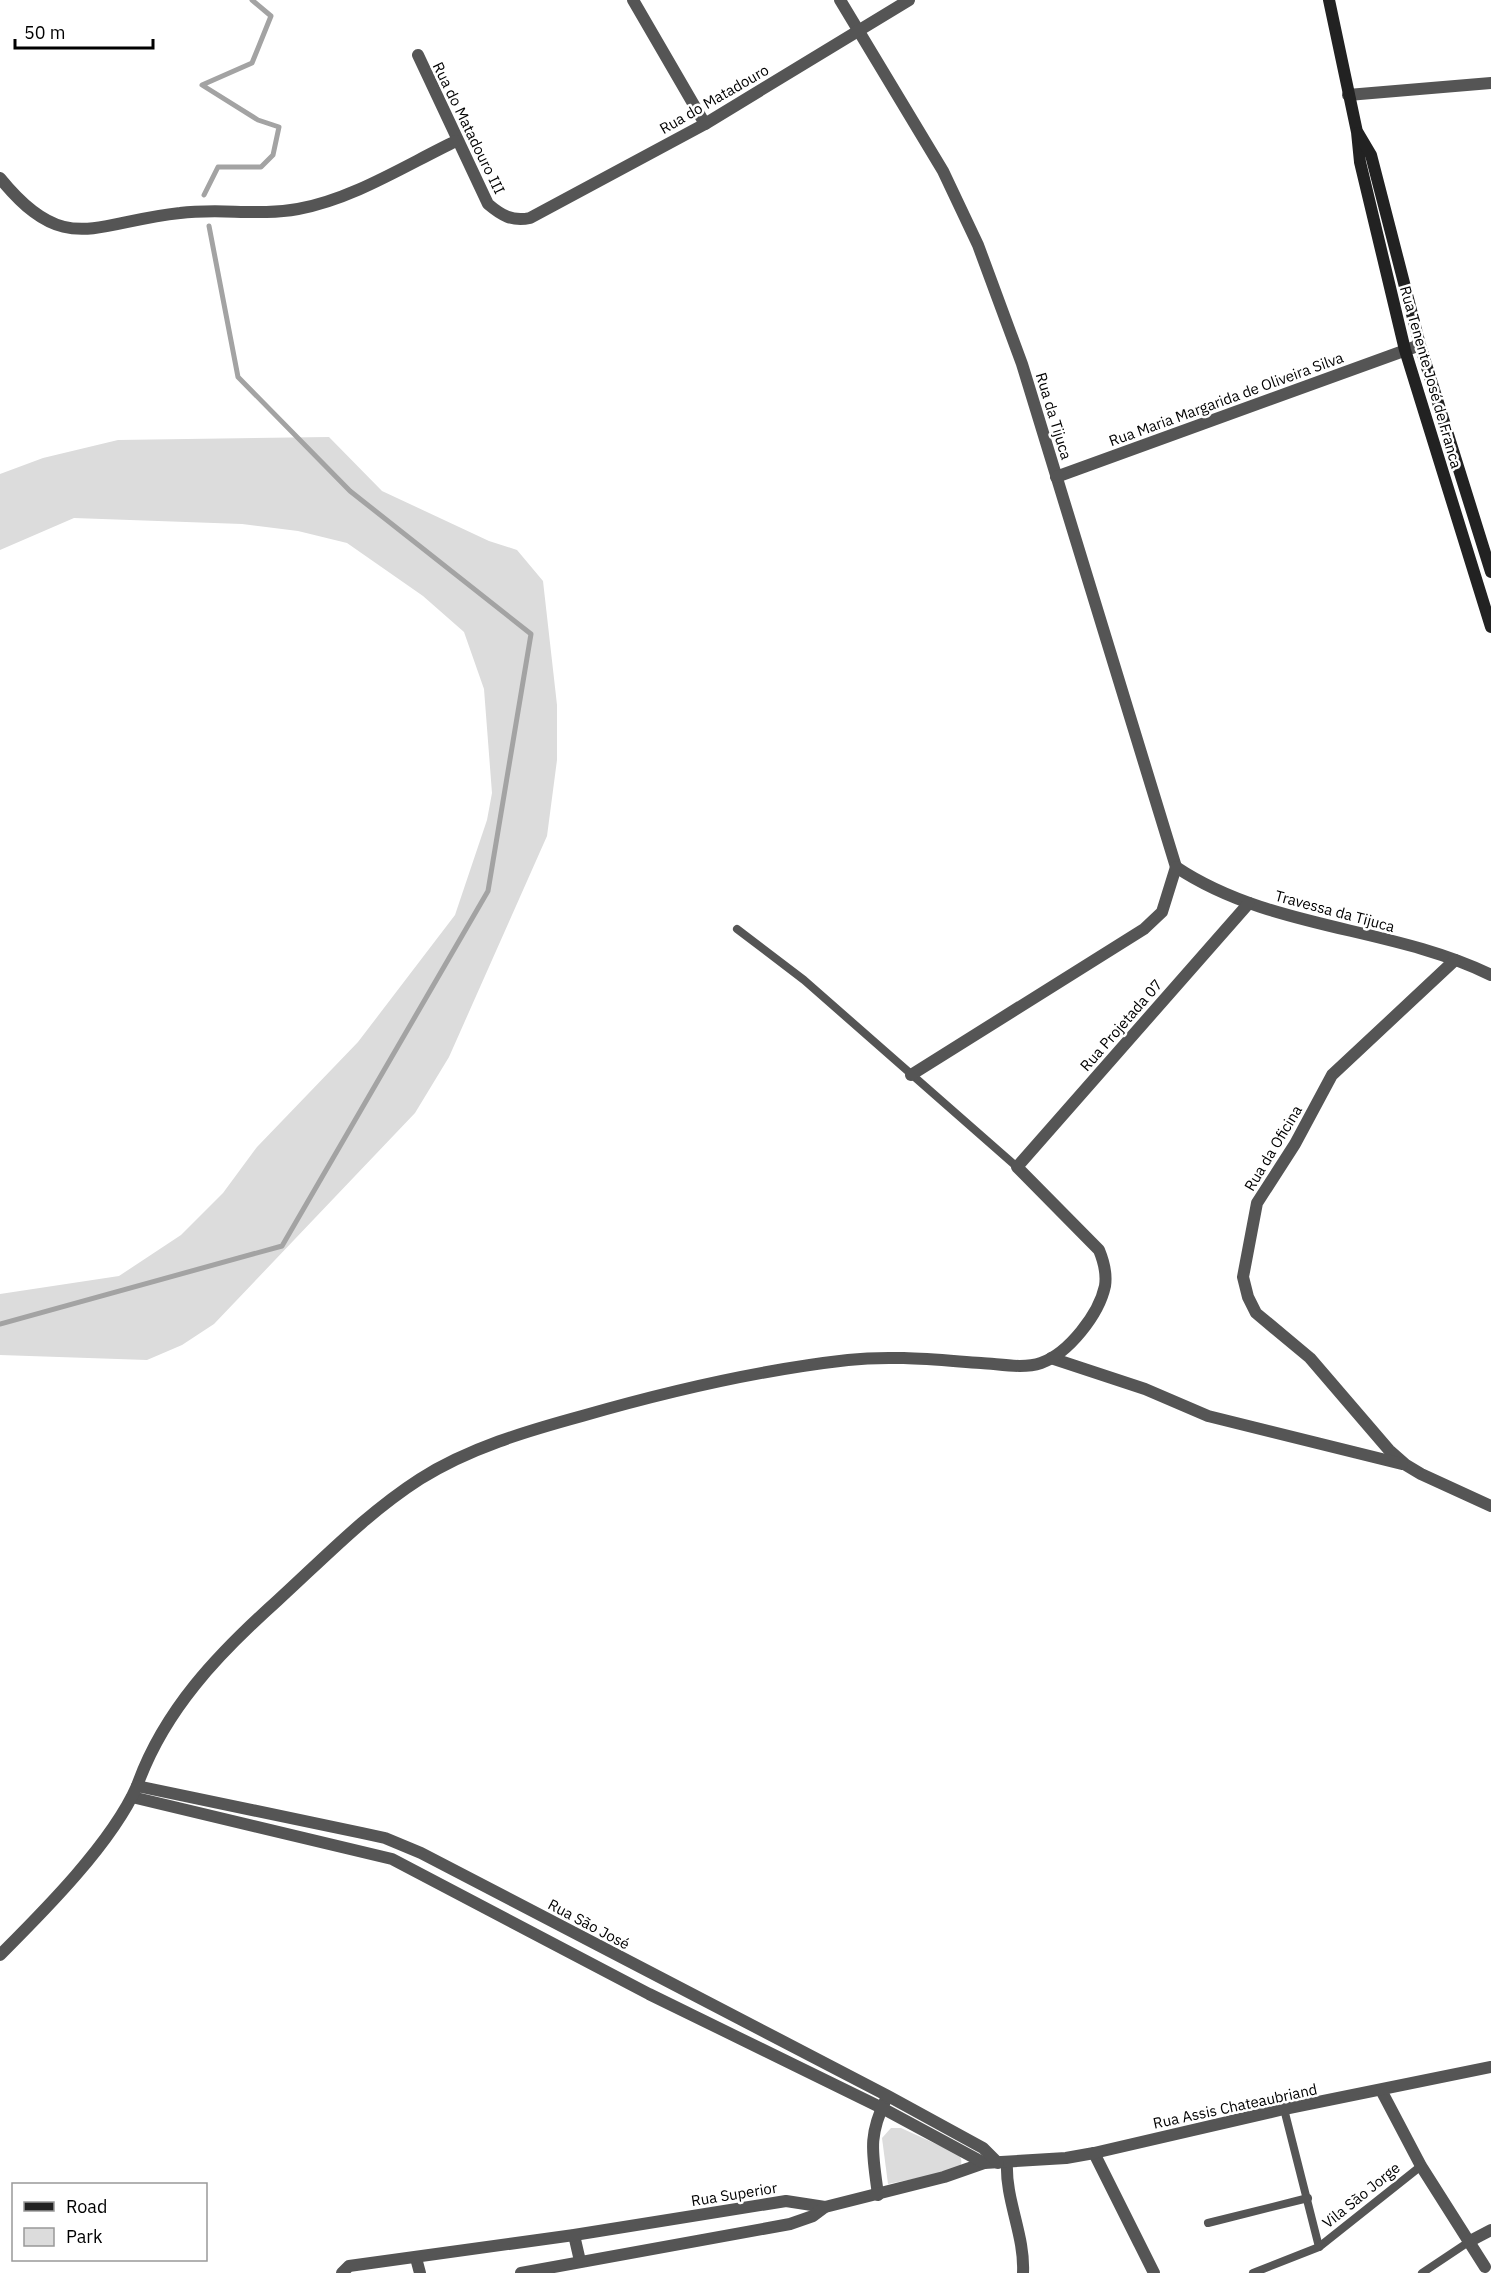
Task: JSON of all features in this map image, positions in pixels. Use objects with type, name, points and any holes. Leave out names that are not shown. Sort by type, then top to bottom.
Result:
[{"type":"main road","name":"Rua Tenente José de Franca","points":[[1329,0],[1357,132],[1360,162],[1405,350],[1490,622]]},
{"type":"main road","name":"Rua Tenente José de Franca","points":[[1357,132],[1371,155],[1420,345],[1491,572]]},
{"type":"street","points":[[633,0],[705,124]]},
{"type":"street","name":"Rua da Tijuca","points":[[840,0],[943,171],[978,245],[1022,364],[1176,867]]},
{"type":"street","name":"Rua do Matadouro","points":[[530,218],[705,124],[909,0]]},
{"type":"street","name":"Rua do Matadouro III","points":[[418,55],[456,141],[488,204],[509,218],[530,218]]},
{"type":"street","points":[[1348,95],[1491,83]]},
{"type":"street","points":[[0,178],[18,201],[35,215],[51,224],[83,230],[202,210],[266,213],[298,209],[352,191],[456,141]]},
{"type":"street","name":"Rua Maria Margarida de Oliveira Silva","points":[[1056,477],[1420,345]]},
{"type":"street","points":[[912,1075],[1144,929],[1162,912],[1176,867]]},
{"type":"street","name":"Travessa da Tijuca","points":[[1176,867],[1201,884],[1249,903],[1455,960],[1491,975]]},
{"type":"street","name":"Rua Projetada 07","points":[[1017,1167],[1249,903]]},
{"type":"street","name":"Rua da Oficina","points":[[1455,960],[1332,1075],[1295,1144],[1257,1203],[1243,1277],[1248,1297],[1256,1313],[1310,1358],[1389,1450],[1406,1465],[1452,1490],[1491,1506]]},
{"type":"street","points":[[0,1955],[42,1913],[85,1863],[134,1792],[156,1740],[171,1717],[231,1642],[371,1516],[420,1479],[476,1450],[538,1428],[648,1397],[761,1373],[851,1359],[912,1359],[1024,1365],[1051,1358],[1070,1343],[1096,1306],[1105,1286],[1105,1266],[1099,1250],[1017,1167]]},
{"type":"street","points":[[1051,1358],[1145,1389],[1208,1416],[1406,1465]]},
{"type":"street","points":[[134,1792],[392,1859],[650,1994],[882,2108],[984,2163]]},
{"type":"street","name":"Rua São José","points":[[134,1792],[362,1833],[402,1844],[888,2096],[983,2148],[1002,2162]]},
{"type":"street","points":[[650,1994],[660,1978]]},
{"type":"street","name":"Rua Assis Chateaubriand","points":[[984,2163],[1094,2153],[1284,2109],[1491,2067]]},
{"type":"street","name":"Vila São Jorge","points":[[1381,2090],[1421,2166],[1485,2267]]},
{"type":"street","points":[[878,2195],[871,2145],[875,2121],[888,2096]]},
{"type":"street","points":[[1094,2153],[1154,2273]]},
{"type":"street","points":[[1002,2162],[1022,2253],[1023,2273]]},
{"type":"street","points":[[521,2273],[790,2224],[813,2216],[825,2207],[878,2195],[984,2163]]},
{"type":"street","name":"Rua Superior","points":[[342,2273],[349,2266],[574,2235],[786,2201],[825,2207]]},
{"type":"street","points":[[1470,2241],[1491,2230]]},
{"type":"street","points":[[574,2235],[580,2261]]},
{"type":"street","points":[[416,2258],[420,2273]]},
{"type":"lane","points":[[736,929],[804,980],[1017,1167]]},
{"type":"lane","name":"Vila São Jorge","points":[[1284,2109],[1319,2247]]},
{"type":"lane","name":"Vila São Jorge","points":[[1253,2273],[1319,2247],[1421,2166]]},
{"type":"lane","name":"Vila São Jorge","points":[[1208,2223],[1308,2198]]},
{"type":"lane","points":[[1422,2273],[1470,2241]]},
{"type":"green space","points":[[329,437],[382,491],[489,541],[517,550],[543,581],[557,705],[557,760],[547,836],[449,1057],[415,1113],[214,1324],[182,1345],[147,1360],[0,1355],[0,1294],[119,1276],[181,1235],[223,1193],[257,1147],[358,1042],[455,915],[487,820],[492,793],[484,689],[464,632],[423,596],[347,543],[298,531],[242,524],[74,518],[0,550],[0,474],[43,458],[118,440]]},
{"type":"green space","points":[[891,2128],[901,2128],[958,2154],[961,2164],[958,2170],[888,2184],[882,2138]]},
{"type":"waterway","points":[[204,195],[218,167],[261,167],[273,155],[279,127],[258,120],[202,85],[252,63],[271,16],[252,0]]},
{"type":"waterway","points":[[0,1324],[282,1246],[488,891],[531,634],[350,491],[238,377],[209,226]]}]
